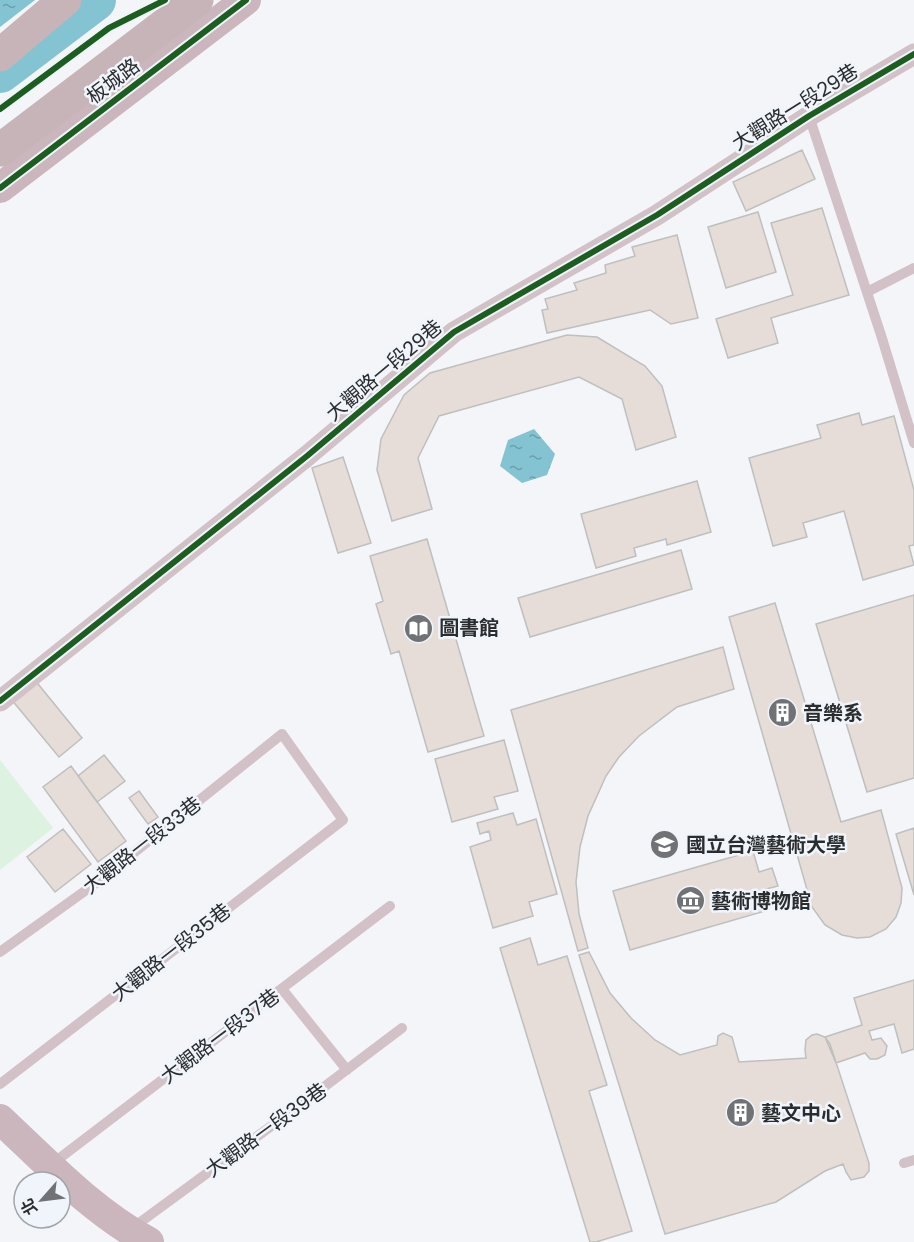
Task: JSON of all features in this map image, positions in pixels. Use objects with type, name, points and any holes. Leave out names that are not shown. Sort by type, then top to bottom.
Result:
[{"type":"highway","points":[[0,55],[65,0]]},
{"type":"highway","points":[[0,150],[197,0]]},
{"type":"street","name":"板城路","points":[[0,188],[246,0]]},
{"type":"street","name":"大觀路一段29巷","points":[[0,701],[307,456],[454,332],[657,215],[809,116],[914,54]]},
{"type":"street","points":[[0,1119],[95,1206],[139,1236]]},
{"type":"lane","name":"大觀路一段29巷","points":[[809,116],[914,443]]},
{"type":"lane","points":[[867,292],[914,268]]},
{"type":"lane","name":"大觀路一段35巷","points":[[0,1084],[343,820],[282,734]]},
{"type":"lane","name":"大觀路一段33巷","points":[[0,952],[96,883],[282,734]]},
{"type":"lane","name":"大觀路一段37巷","points":[[50,1166],[390,906]]},
{"type":"lane","points":[[282,989],[347,1070]]},
{"type":"lane","name":"大觀路一段39巷","points":[[139,1236],[402,1028]]},
{"type":"green space","points":[[0,760],[53,828],[0,870]]},
{"type":"water","points":[[0,0],[35,0],[0,27]]},
{"type":"water","points":[[534,429],[555,454],[547,475],[522,483],[500,466],[508,440]]},
{"type":"building","points":[[802,150],[815,179],[746,211],[733,182]]},
{"type":"building","points":[[822,208],[849,295],[771,318],[778,343],[728,358],[716,319],[793,295],[771,223]]},
{"type":"building","points":[[758,212],[776,272],[726,288],[708,227]]},
{"type":"building","points":[[677,235],[698,318],[671,324],[650,310],[547,333],[542,310],[548,309],[545,299],[577,290],[574,283],[606,273],[605,265],[635,256],[632,247]]},
{"type":"building","points":[[567,335],[597,337],[645,366],[662,386],[676,437],[636,450],[622,399],[579,377],[439,416],[418,458],[432,509],[392,521],[377,470],[381,439],[404,395],[430,373]]},
{"type":"building","points":[[859,413],[862,425],[894,416],[914,490],[914,545],[909,546],[914,565],[863,580],[844,511],[803,523],[807,537],[773,546],[749,458],[821,438],[817,425]]},
{"type":"building","points":[[343,457],[371,543],[338,553],[312,468]]},
{"type":"building","points":[[697,481],[711,532],[667,545],[666,539],[634,548],[636,556],[596,568],[581,514]]},
{"type":"building","name":"圖書館","points":[[427,539],[484,736],[428,752],[399,651],[391,654],[376,604],[383,601],[370,556]]},
{"type":"building","points":[[681,550],[692,589],[530,637],[518,598]]},
{"type":"building","points":[[914,595],[914,778],[867,792],[816,624]]},
{"type":"building","name":"音樂系","points":[[775,603],[841,822],[881,810],[902,888],[901,903],[896,917],[886,929],[870,937],[857,938],[842,935],[825,925],[812,907],[729,617]]},
{"type":"building","points":[[723,647],[734,689],[677,707],[639,736],[619,757],[606,776],[588,816],[580,847],[576,882],[579,914],[588,948],[578,951],[511,710]]},
{"type":"building","points":[[34,679],[82,738],[59,757],[11,699]]},
{"type":"building","points":[[504,740],[518,791],[494,797],[498,809],[452,822],[435,759]]},
{"type":"building","points":[[104,755],[125,781],[97,802],[78,776]]},
{"type":"building","points":[[71,766],[126,841],[98,862],[43,787]]},
{"type":"building","points":[[139,791],[158,817],[148,824],[129,798]]},
{"type":"building","points":[[513,813],[517,825],[536,819],[557,894],[529,902],[533,916],[493,928],[470,847],[491,840],[489,831],[480,834],[477,823]]},
{"type":"building","points":[[914,828],[914,895],[896,834]]},
{"type":"building","points":[[63,829],[91,864],[55,892],[27,857]]},
{"type":"building","name":"藝術博物館","points":[[753,851],[759,872],[772,868],[778,886],[762,890],[768,910],[630,950],[613,891]]},
{"type":"building","points":[[530,938],[538,965],[567,956],[607,1085],[589,1091],[632,1231],[596,1242],[590,1242],[500,948]]},
{"type":"building","name":"藝文中心","points":[[589,952],[610,993],[631,1018],[655,1040],[680,1055],[717,1045],[718,1036],[723,1033],[732,1037],[739,1062],[806,1058],[806,1040],[817,1034],[825,1037],[830,1044],[869,1163],[869,1171],[864,1177],[851,1180],[843,1164],[825,1171],[776,1202],[665,1234],[579,955]]},
{"type":"building","points":[[914,980],[914,1049],[902,1053],[894,1024],[869,1031],[872,1040],[881,1038],[887,1046],[885,1055],[877,1059],[870,1059],[865,1053],[836,1063],[825,1037],[862,1025],[854,998]]},
{"type":"waterway","points":[[0,72],[95,0]]},
{"type":"cycle path","points":[[0,109],[109,28],[165,0]]},
{"type":"cycle path","points":[[0,188],[246,0]]},
{"type":"cycle path","points":[[0,701],[307,456],[454,332],[657,215],[809,116],[914,54]]},
{"type":"place","name":"圖書館","points":[[418,628]]},
{"type":"place","name":"音樂系","points":[[782,713]]},
{"type":"place","name":"國立台灣藝術大學","points":[[665,845]]},
{"type":"place","name":"藝術博物館","points":[[690,901]]},
{"type":"place","name":"藝文中心","points":[[740,1113]]}]
